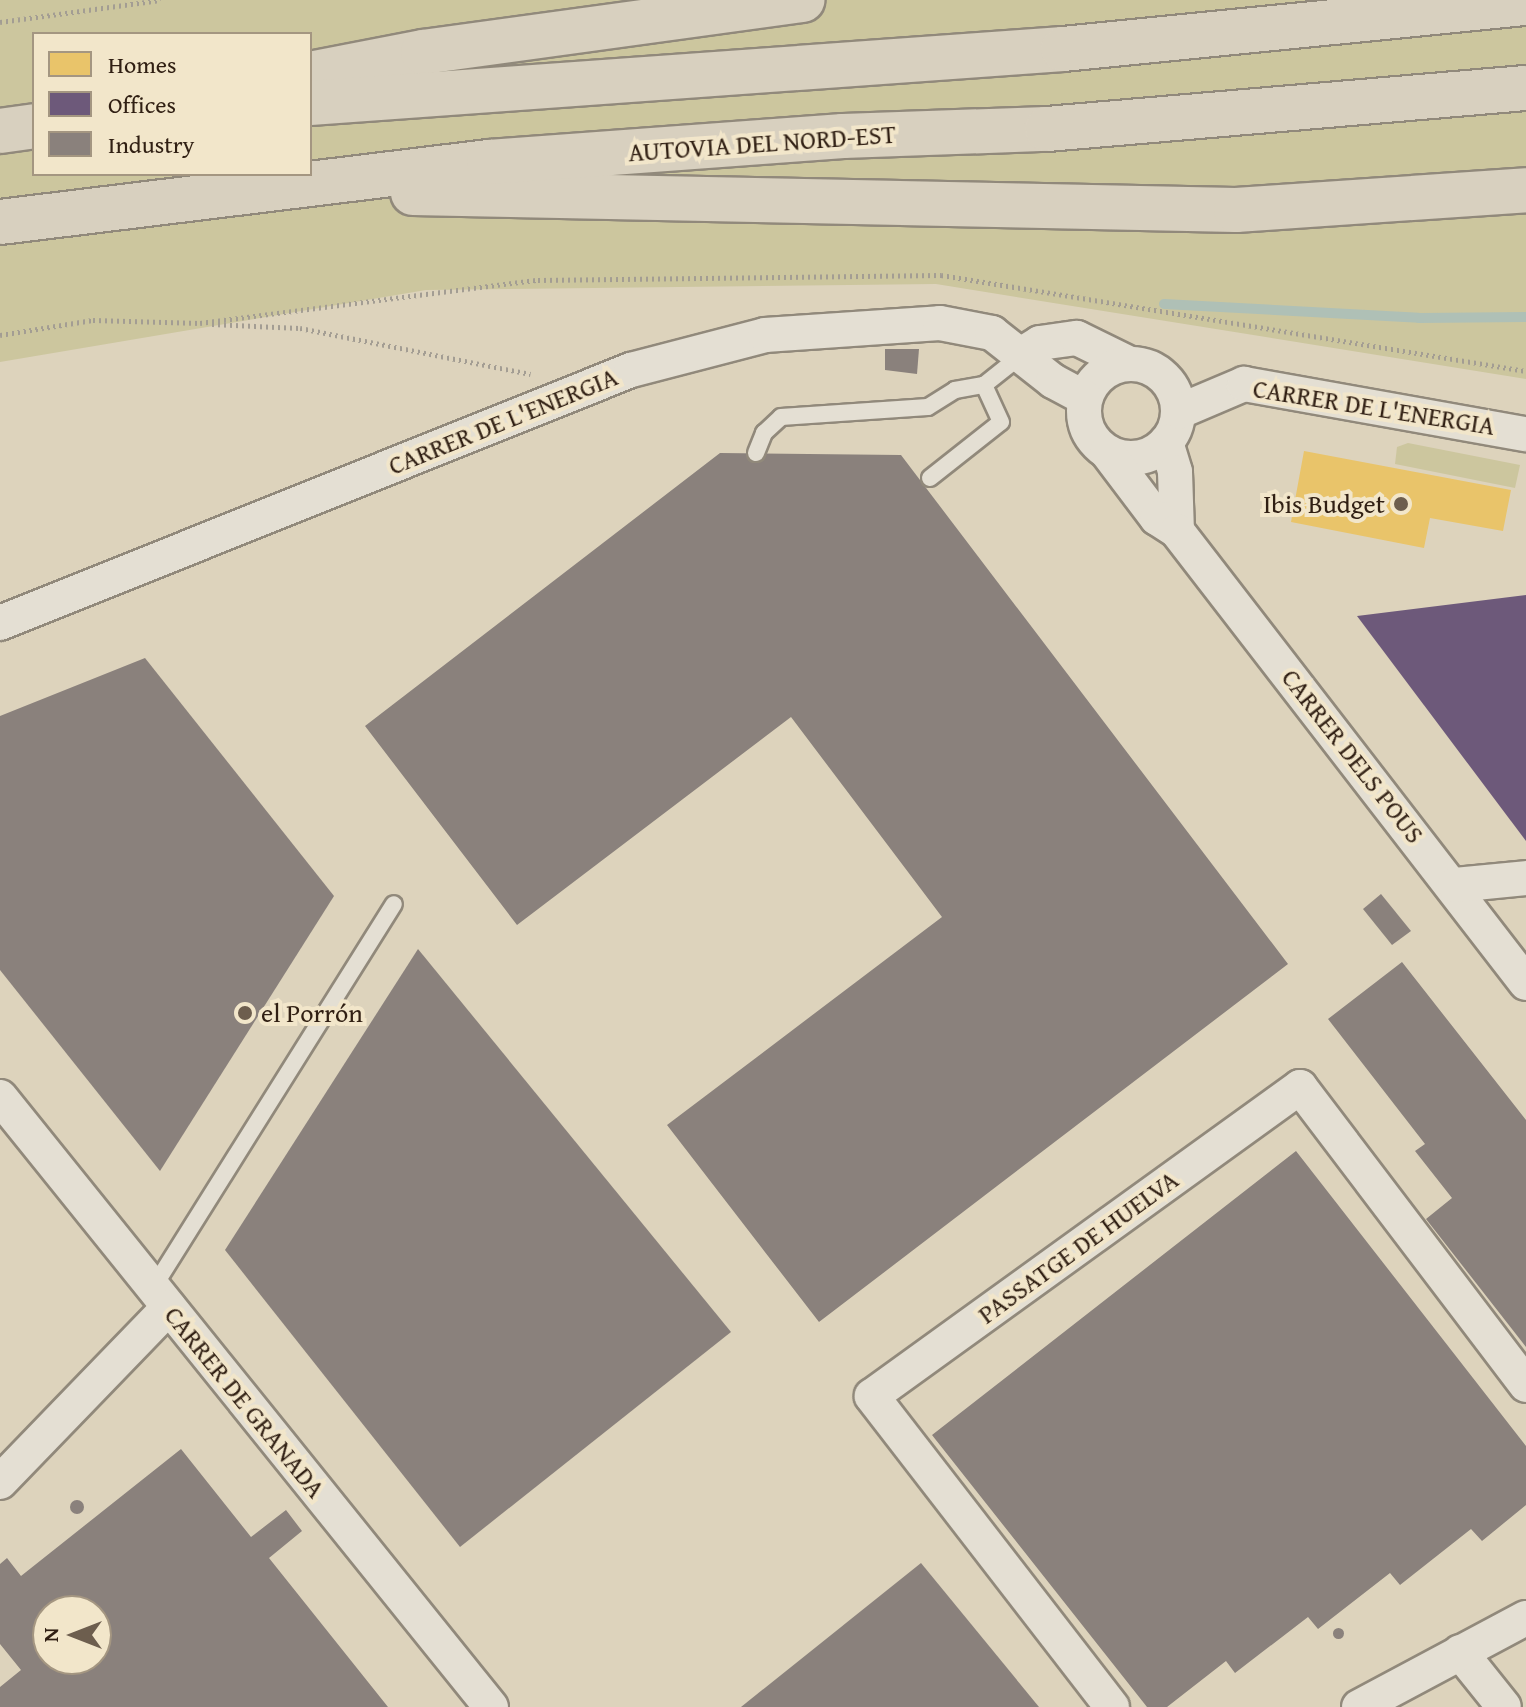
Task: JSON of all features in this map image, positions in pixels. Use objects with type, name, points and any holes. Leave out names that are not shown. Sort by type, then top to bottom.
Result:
[{"type":"highway","points":[[312,74],[423,52],[802,0]]},
{"type":"highway","points":[[312,103],[1063,49],[1526,3]]},
{"type":"highway","name":"AUTOVIA DEL NORD-EST","points":[[0,222],[489,162],[843,136],[1047,129],[1526,88]]},
{"type":"highway","points":[[0,131],[32,126]]},
{"type":"highway","points":[[278,188],[583,199],[1236,210],[1526,190]]},
{"type":"street","name":"CARRER DE L'ENERGIA","points":[[0,623],[631,370],[765,335],[940,323],[992,333],[1024,353],[1053,381],[1085,398]]},
{"type":"street","points":[[1024,353],[1040,343],[1077,338],[1130,364],[1144,366],[1169,383],[1177,531]]},
{"type":"street","points":[[1107,452],[1086,428],[1085,398],[1102,374],[1130,364]]},
{"type":"street","name":"CARRER DE L'ENERGIA","points":[[1107,452],[1138,458],[1172,427],[1244,384],[1526,434]]},
{"type":"street","name":"CARRER DELS POUS","points":[[1107,452],[1157,518],[1177,531],[1455,885],[1526,983]]},
{"type":"street","points":[[1455,885],[1526,878]]},
{"type":"street","name":"PASSATGE DE HUELVA","points":[[1112,1707],[872,1396],[1300,1087],[1526,1385]]},
{"type":"street","name":"CARRER DE GRANADA","points":[[1,1100],[491,1707]]},
{"type":"street","points":[[0,1482],[161,1298]]},
{"type":"street","points":[[1359,1707],[1526,1618]]},
{"type":"street","points":[[1460,1652],[1504,1707]]},
{"type":"lane","points":[[756,453],[764,433],[781,417],[928,407],[955,390],[984,385],[1024,353]]},
{"type":"lane","points":[[930,478],[1001,422],[984,385]]},
{"type":"lane","points":[[161,1298],[394,904]]},
{"type":"path","points":[[0,22],[160,0]]},
{"type":"path","points":[[200,323],[300,328],[589,387]]},
{"type":"shaded area","points":[[0,0],[1526,0],[1526,379],[936,284],[426,290],[0,362]]},
{"type":"shaded area","points":[[1408,443],[1520,465],[1515,488],[1395,464],[1397,447]]},
{"type":"building: Homes","name":"Ibis Budget","points":[[1304,451],[1511,490],[1503,531],[1430,518],[1424,548],[1291,522]]},
{"type":"building: Offices","points":[[1526,595],[1526,841],[1357,616]]},
{"type":"building: Industry","points":[[885,349],[919,349],[917,374],[885,370]]},
{"type":"building: Industry","points":[[720,453],[901,455],[1288,964],[819,1322],[667,1125],[942,917],[791,717],[517,925],[365,726]]},
{"type":"building: Industry","points":[[145,658],[334,896],[160,1171],[0,970],[0,716]]},
{"type":"building: Industry","points":[[1381,894],[1411,931],[1392,945],[1363,909]]},
{"type":"building: Industry","points":[[418,949],[731,1332],[460,1547],[225,1250]]},
{"type":"building: Industry","points":[[1402,962],[1526,1120],[1526,1347],[1426,1219],[1452,1198],[1415,1151],[1425,1144],[1328,1019]]},
{"type":"building: Industry","points":[[1296,1151],[1526,1446],[1526,1505],[1482,1541],[1471,1529],[1400,1585],[1390,1573],[1318,1629],[1308,1617],[1235,1673],[1226,1661],[1167,1707],[1147,1707],[932,1435]]},
{"type":"building: Industry","points":[[181,1449],[251,1537],[286,1510],[302,1531],[269,1558],[388,1707],[0,1707],[0,1687],[21,1670],[0,1644],[0,1564],[7,1558],[21,1576]]},
{"type":"building: Industry","points":[[77,1500],[84,1507],[77,1514],[70,1507]]},
{"type":"building: Industry","points":[[921,1563],[1039,1707],[741,1707]]},
{"type":"building: Industry","points":[[1338,1627],[1344,1633],[1338,1639],[1332,1633]]},
{"type":"waterway","points":[[1164,304],[1419,318],[1526,317]]},
{"type":"place","name":"Ibis Budget","points":[[1401,504]]},
{"type":"place","name":"el Porrón","points":[[245,1013]]}]
